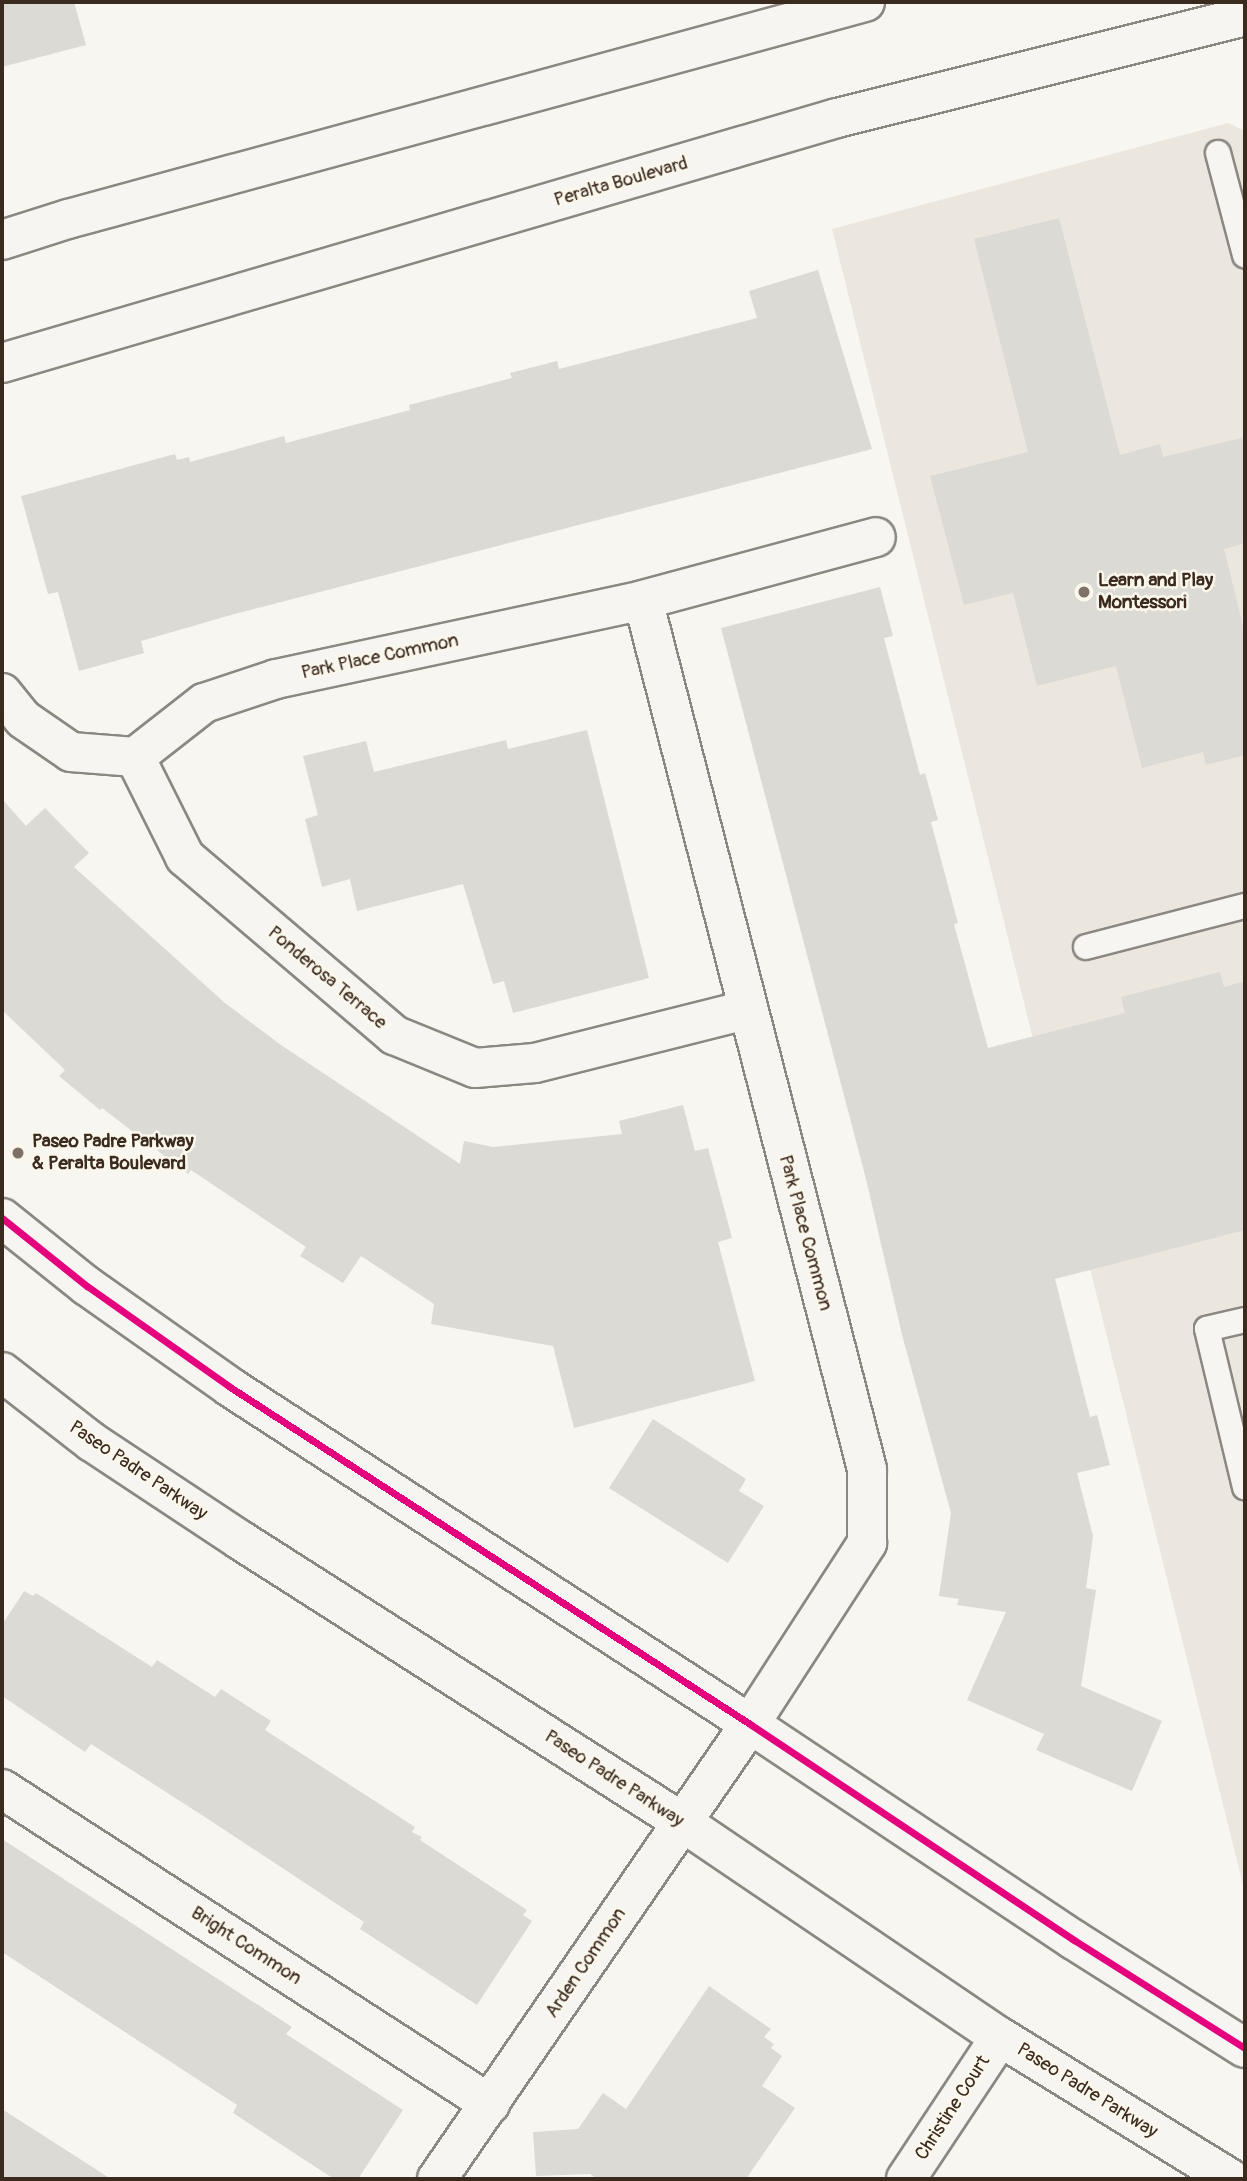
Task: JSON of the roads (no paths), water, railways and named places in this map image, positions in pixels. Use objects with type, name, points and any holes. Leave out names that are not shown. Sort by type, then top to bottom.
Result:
[{"type":"main road","points":[[2,240],[68,219],[865,2]]},
{"type":"main road","name":"Peralta Boulevard","points":[[2,363],[837,118],[1245,16]]},
{"type":"main road","name":"Park Place Common","points":[[135,757],[204,703],[276,679],[643,600],[876,537]]},
{"type":"main road","name":"Park Place Common","points":[[643,600],[867,1469],[867,1543],[750,1724],[681,1822]]},
{"type":"main road","points":[[2,693],[23,719],[71,752],[135,757]]},
{"type":"main road","name":"Ponderosa Terrace","points":[[135,757],[185,857],[394,1035],[475,1068],[536,1063],[747,1010]]},
{"type":"main road","points":[[2,1219],[88,1286],[230,1387],[750,1724],[1074,1940],[1245,2048]]},
{"type":"main road","name":"Paseo Padre Parkway","points":[[2,1373],[92,1442],[240,1540],[681,1822],[1000,2037],[1231,2179]]},
{"type":"main road","name":"Bright Common","points":[[2,1789],[490,2104]]},
{"type":"main road","name":"Arden Common","points":[[437,2179],[681,1822]]},
{"type":"main road","name":"Christine Court","points":[[906,2179],[1000,2037]]},
{"type":"lane","points":[[1218,153],[1245,255]]},
{"type":"lane","points":[[1086,947],[1245,906]]},
{"type":"lane","points":[[1245,1320],[1207,1329],[1245,1487]]},
{"type":"place","name":"Learn and Play Montessori","points":[[1084,592]]},
{"type":"place","name":"Paseo Padre Parkway & Peralta Boulevard","points":[[18,1153]]}]
